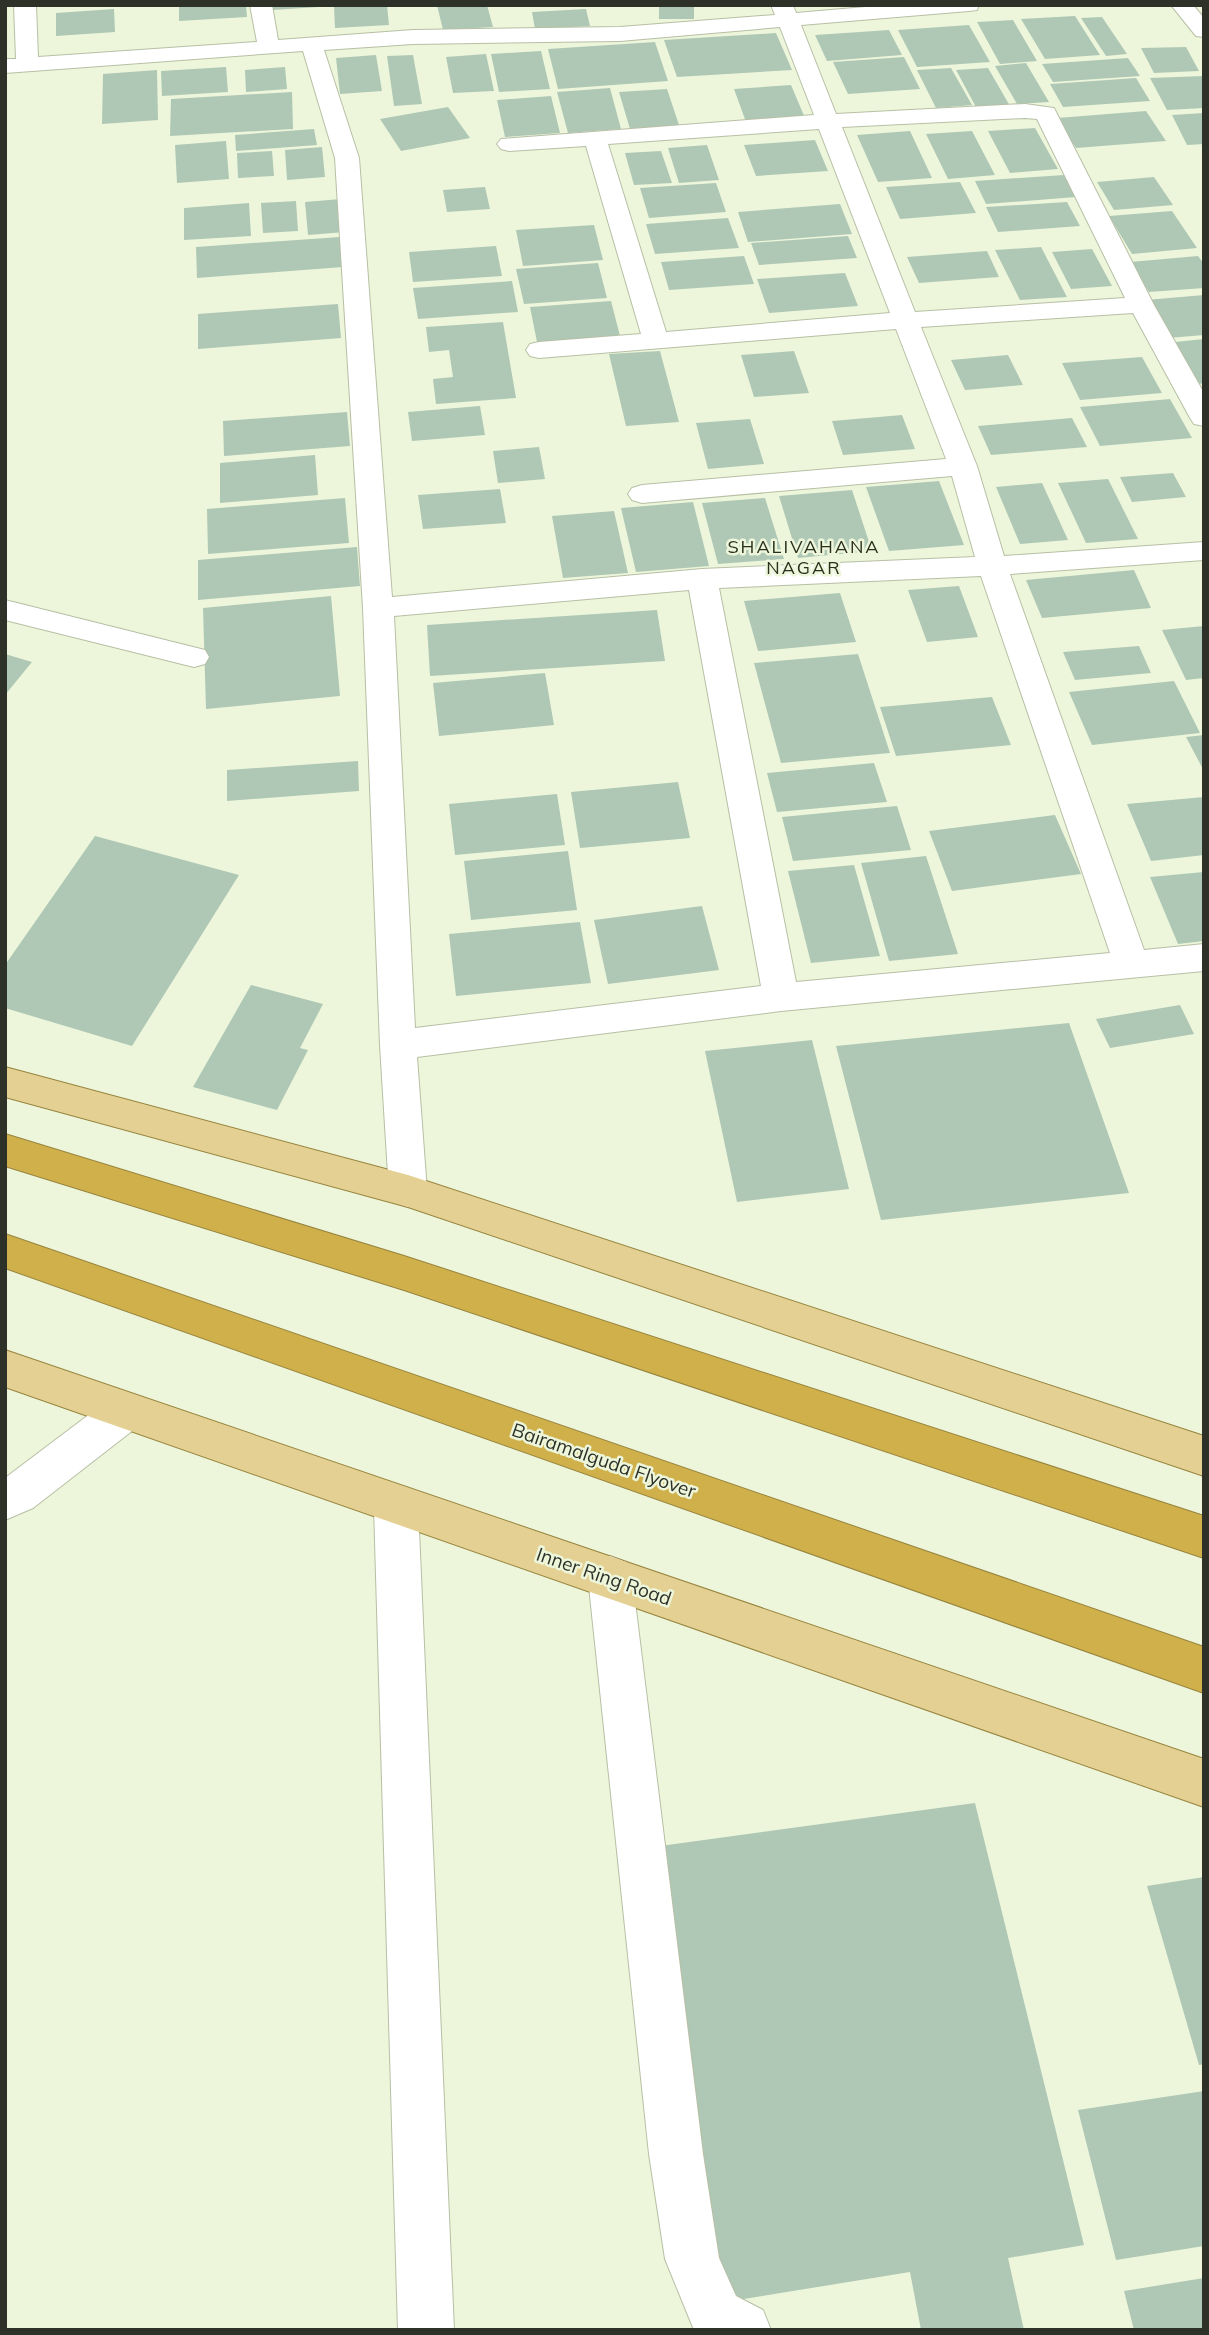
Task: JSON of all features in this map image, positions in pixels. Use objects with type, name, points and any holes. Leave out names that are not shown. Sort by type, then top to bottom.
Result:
[{"type":"highway","points":[[5,1150],[404,1273],[1204,1537]]},
{"type":"highway","name":"Bairamalguda Flyover","points":[[5,1251],[1204,1670]]},
{"type":"main road","points":[[5,1082],[408,1191],[1204,1456]]},
{"type":"main road","name":"Inner Ring Road","points":[[5,1368],[396,1507],[610,1577],[1204,1783]]},
{"type":"street","points":[[25,5],[16,65],[312,46],[412,27],[617,24],[969,5]]},
{"type":"street","points":[[261,5],[269,49]]},
{"type":"street","points":[[1181,5],[1204,31]]},
{"type":"street","points":[[786,13],[963,466],[992,566],[1132,965]]},
{"type":"street","points":[[312,46],[347,158],[378,608],[398,1045],[408,1191]]},
{"type":"street","points":[[509,144],[830,121],[1025,111],[1046,113],[1141,305],[1204,418]]},
{"type":"street","points":[[595,138],[656,341]]},
{"type":"street","points":[[539,350],[905,320],[1141,305]]},
{"type":"street","points":[[642,494],[963,466]]},
{"type":"street","points":[[378,608],[702,579],[992,566],[1204,551]]},
{"type":"street","points":[[702,579],[780,996]]},
{"type":"street","points":[[5,610],[194,657]]},
{"type":"street","points":[[398,1045],[780,996],[1204,957]]},
{"type":"street","points":[[5,1500],[18,1494],[126,1411]]},
{"type":"street","points":[[396,1507],[426,2330]]},
{"type":"street","points":[[610,1577],[676,2154],[692,2259],[716,2316],[743,2330]]},
{"type":"building","points":[[246,5],[247,17],[179,21],[179,6]]},
{"type":"building","points":[[272,5],[319,5],[319,7],[272,10]]},
{"type":"building","points":[[334,5],[387,5],[389,25],[335,28]]},
{"type":"building","points":[[437,5],[487,5],[493,27],[443,30]]},
{"type":"building","points":[[659,5],[694,5],[694,19],[659,19]]},
{"type":"building","points":[[114,9],[115,32],[56,36],[56,13]]},
{"type":"building","points":[[586,9],[590,26],[535,29],[532,12]]},
{"type":"building","points":[[1075,16],[1100,55],[1045,59],[1021,19]]},
{"type":"building","points":[[1102,17],[1127,54],[1106,56],[1081,18]]},
{"type":"building","points":[[1013,20],[1037,61],[1000,64],[977,22]]},
{"type":"building","points":[[969,25],[990,62],[917,67],[898,30]]},
{"type":"building","points":[[889,30],[902,55],[827,61],[815,35]]},
{"type":"building","points":[[776,33],[792,70],[677,77],[664,40]]},
{"type":"building","points":[[655,42],[668,81],[558,89],[548,49]]},
{"type":"building","points":[[1186,47],[1199,71],[1154,73],[1141,48]]},
{"type":"building","points":[[541,51],[550,89],[499,92],[491,54]]},
{"type":"building","points":[[486,54],[494,91],[453,93],[446,57]]},
{"type":"building","points":[[376,55],[382,91],[340,94],[336,58]]},
{"type":"building","points":[[413,55],[422,104],[394,106],[387,56]]},
{"type":"building","points":[[904,57],[920,89],[848,94],[833,62]]},
{"type":"building","points":[[1128,58],[1140,76],[1053,82],[1042,64]]},
{"type":"building","points":[[1026,63],[1049,102],[1017,104],[995,66]]},
{"type":"building","points":[[226,67],[228,92],[162,96],[161,71]]},
{"type":"building","points":[[285,67],[287,89],[246,92],[245,70]]},
{"type":"building","points":[[951,68],[972,105],[936,108],[917,70]]},
{"type":"building","points":[[988,68],[1010,106],[977,109],[956,70]]},
{"type":"building","points":[[157,70],[158,120],[102,124],[103,74]]},
{"type":"building","points":[[1204,76],[1204,108],[1167,110],[1150,78]]},
{"type":"building","points":[[1136,78],[1150,101],[1063,107],[1050,84]]},
{"type":"building","points":[[791,85],[805,118],[746,122],[734,89]]},
{"type":"building","points":[[610,88],[621,129],[568,133],[557,92]]},
{"type":"building","points":[[667,89],[679,125],[630,129],[619,92]]},
{"type":"building","points":[[292,92],[293,129],[170,136],[171,99]]},
{"type":"building","points":[[551,96],[560,133],[505,137],[497,100]]},
{"type":"building","points":[[448,107],[470,138],[401,151],[380,119]]},
{"type":"building","points":[[1146,111],[1166,141],[1076,148],[1057,118]]},
{"type":"building","points":[[1204,113],[1204,144],[1187,145],[1172,115]]},
{"type":"building","points":[[1035,128],[1058,169],[1010,173],[988,131]]},
{"type":"building","points":[[314,129],[317,145],[236,151],[235,135]]},
{"type":"building","points":[[910,131],[932,178],[878,182],[857,135]]},
{"type":"building","points":[[972,131],[995,175],[948,179],[926,134]]},
{"type":"building","points":[[815,140],[828,171],[756,176],[744,145]]},
{"type":"building","points":[[226,141],[229,179],[177,183],[175,145]]},
{"type":"building","points":[[707,145],[719,180],[679,183],[668,148]]},
{"type":"building","points":[[322,147],[325,177],[287,180],[285,150]]},
{"type":"building","points":[[272,151],[274,176],[238,178],[237,153]]},
{"type":"building","points":[[661,151],[672,183],[634,185],[625,153]]},
{"type":"building","points":[[1064,175],[1076,197],[986,204],[975,181]]},
{"type":"building","points":[[1154,177],[1173,205],[1114,210],[1097,182]]},
{"type":"building","points":[[960,182],[976,213],[900,219],[886,187]]},
{"type":"building","points":[[716,183],[726,212],[649,218],[640,188]]},
{"type":"building","points":[[485,187],[490,209],[447,212],[443,190]]},
{"type":"building","points":[[341,199],[345,232],[308,235],[305,202]]},
{"type":"building","points":[[296,201],[298,231],[263,233],[261,203]]},
{"type":"building","points":[[1067,202],[1080,226],[998,232],[986,207]]},
{"type":"building","points":[[249,203],[251,236],[184,240],[184,208]]},
{"type":"building","points":[[840,204],[852,234],[748,242],[738,212]]},
{"type":"building","points":[[1172,211],[1197,248],[1132,254],[1109,216]]},
{"type":"building","points":[[728,218],[739,248],[655,254],[646,224]]},
{"type":"building","points":[[594,225],[603,260],[523,266],[516,230]]},
{"type":"building","points":[[848,236],[857,258],[759,265],[751,243]]},
{"type":"building","points":[[340,237],[343,267],[197,278],[196,247]]},
{"type":"building","points":[[496,246],[502,276],[413,282],[409,252]]},
{"type":"building","points":[[1041,247],[1067,297],[1020,300],[995,250]]},
{"type":"building","points":[[1092,249],[1112,286],[1071,289],[1052,252]]},
{"type":"building","points":[[987,251],[999,277],[919,283],[907,257]]},
{"type":"building","points":[[744,256],[754,284],[669,290],[661,262]]},
{"type":"building","points":[[1198,256],[1204,264],[1204,288],[1149,292],[1130,262]]},
{"type":"building","points":[[598,263],[607,298],[524,304],[516,269]]},
{"type":"building","points":[[845,273],[858,306],[769,313],[757,279]]},
{"type":"building","points":[[512,281],[518,312],[418,319],[413,288]]},
{"type":"building","points":[[1204,295],[1204,335],[1168,338],[1146,300]]},
{"type":"building","points":[[611,301],[620,336],[537,342],[530,307]]},
{"type":"building","points":[[338,304],[341,338],[198,349],[198,314]]},
{"type":"building","points":[[503,322],[516,398],[436,404],[433,379],[453,377],[449,350],[429,352],[426,327]]},
{"type":"building","points":[[1204,339],[1204,383],[1199,384],[1175,342]]},
{"type":"building","points":[[660,351],[679,422],[626,426],[609,354]]},
{"type":"building","points":[[794,351],[809,393],[754,397],[741,355]]},
{"type":"building","points":[[1008,355],[1023,385],[965,390],[951,360]]},
{"type":"building","points":[[1142,357],[1162,393],[1080,400],[1062,363]]},
{"type":"building","points":[[1170,399],[1192,438],[1100,446],[1080,407]]},
{"type":"building","points":[[480,406],[485,435],[412,441],[408,412]]},
{"type":"building","points":[[347,412],[350,446],[224,456],[223,421]]},
{"type":"building","points":[[902,415],[915,449],[843,455],[832,421]]},
{"type":"building","points":[[1072,418],[1087,447],[991,455],[978,426]]},
{"type":"building","points":[[750,419],[764,464],[708,469],[696,423]]},
{"type":"building","points":[[539,447],[545,479],[498,483],[493,451]]},
{"type":"building","points":[[315,455],[318,495],[220,503],[220,463]]},
{"type":"building","points":[[1173,473],[1186,497],[1132,502],[1120,477]]},
{"type":"building","points":[[1108,479],[1138,539],[1086,543],[1058,483]]},
{"type":"building","points":[[939,481],[964,545],[889,551],[866,487]]},
{"type":"building","points":[[1042,483],[1068,540],[1020,544],[996,487]]},
{"type":"building","points":[[500,489],[506,523],[423,529],[418,495]]},
{"type":"building","points":[[852,490],[872,551],[798,558],[779,496]]},
{"type":"building","points":[[345,498],[349,543],[208,554],[207,509]]},
{"type":"building","points":[[765,498],[784,559],[718,564],[702,503]]},
{"type":"building","points":[[693,502],[709,566],[636,572],[621,508]]},
{"type":"building","points":[[614,511],[628,573],[563,578],[552,516]]},
{"type":"building","points":[[357,547],[360,586],[198,600],[198,560]]},
{"type":"building","points":[[1134,570],[1151,608],[1042,618],[1026,580]]},
{"type":"building","points":[[959,586],[978,637],[927,642],[908,590]]},
{"type":"building","points":[[840,593],[856,642],[758,651],[744,601]]},
{"type":"building","points":[[331,596],[340,696],[206,709],[203,608]]},
{"type":"building","points":[[657,610],[665,661],[430,676],[427,625]]},
{"type":"building","points":[[1204,626],[1204,678],[1186,680],[1162,630]]},
{"type":"building","points":[[1139,646],[1151,673],[1075,680],[1063,652]]},
{"type":"building","points":[[5,654],[32,662],[5,695]]},
{"type":"building","points":[[858,654],[890,753],[781,763],[754,663]]},
{"type":"building","points":[[545,673],[554,725],[439,736],[433,683]]},
{"type":"building","points":[[1174,681],[1200,733],[1092,745],[1069,692]]},
{"type":"building","points":[[992,697],[1011,745],[896,756],[880,707]]},
{"type":"building","points":[[1204,735],[1204,771],[1186,737]]},
{"type":"building","points":[[358,761],[359,791],[227,801],[227,770]]},
{"type":"building","points":[[874,763],[887,802],[777,812],[767,773]]},
{"type":"building","points":[[678,782],[690,838],[580,848],[571,792]]},
{"type":"building","points":[[557,794],[565,845],[455,855],[449,804]]},
{"type":"building","points":[[1204,797],[1204,855],[1151,861],[1127,804]]},
{"type":"building","points":[[897,806],[911,850],[793,861],[782,817]]},
{"type":"building","points":[[1055,815],[1081,874],[952,891],[929,831]]},
{"type":"building","points":[[95,836],[239,875],[132,1046],[5,1008],[5,965]]},
{"type":"building","points":[[568,851],[577,910],[471,920],[464,861]]},
{"type":"building","points":[[926,856],[958,954],[889,961],[861,863]]},
{"type":"building","points":[[854,865],[880,956],[811,963],[788,871]]},
{"type":"building","points":[[1204,872],[1204,941],[1178,944],[1150,877]]},
{"type":"building","points":[[702,906],[719,970],[608,984],[594,920]]},
{"type":"building","points":[[580,922],[591,983],[456,996],[449,934]]},
{"type":"building","points":[[251,985],[323,1004],[300,1048],[308,1050],[277,1110],[193,1087]]},
{"type":"building","points":[[1180,1005],[1194,1034],[1110,1048],[1096,1019]]},
{"type":"building","points":[[1069,1023],[1129,1193],[881,1220],[836,1046]]},
{"type":"building","points":[[812,1040],[849,1189],[737,1202],[705,1051]]},
{"type":"building","points":[[975,1803],[1084,2245],[1008,2258],[1024,2330],[921,2330],[910,2272],[719,2303],[653,1847]]},
{"type":"building","points":[[1204,1877],[1204,2064],[1199,2065],[1147,1886]]},
{"type":"building","points":[[1204,2091],[1204,2246],[1116,2260],[1078,2110]]},
{"type":"building","points":[[1204,2278],[1204,2330],[1134,2330],[1124,2291]]},
{"type":"district","name":"SHALIVAHANA NAGAR","points":[[804,557]]}]
